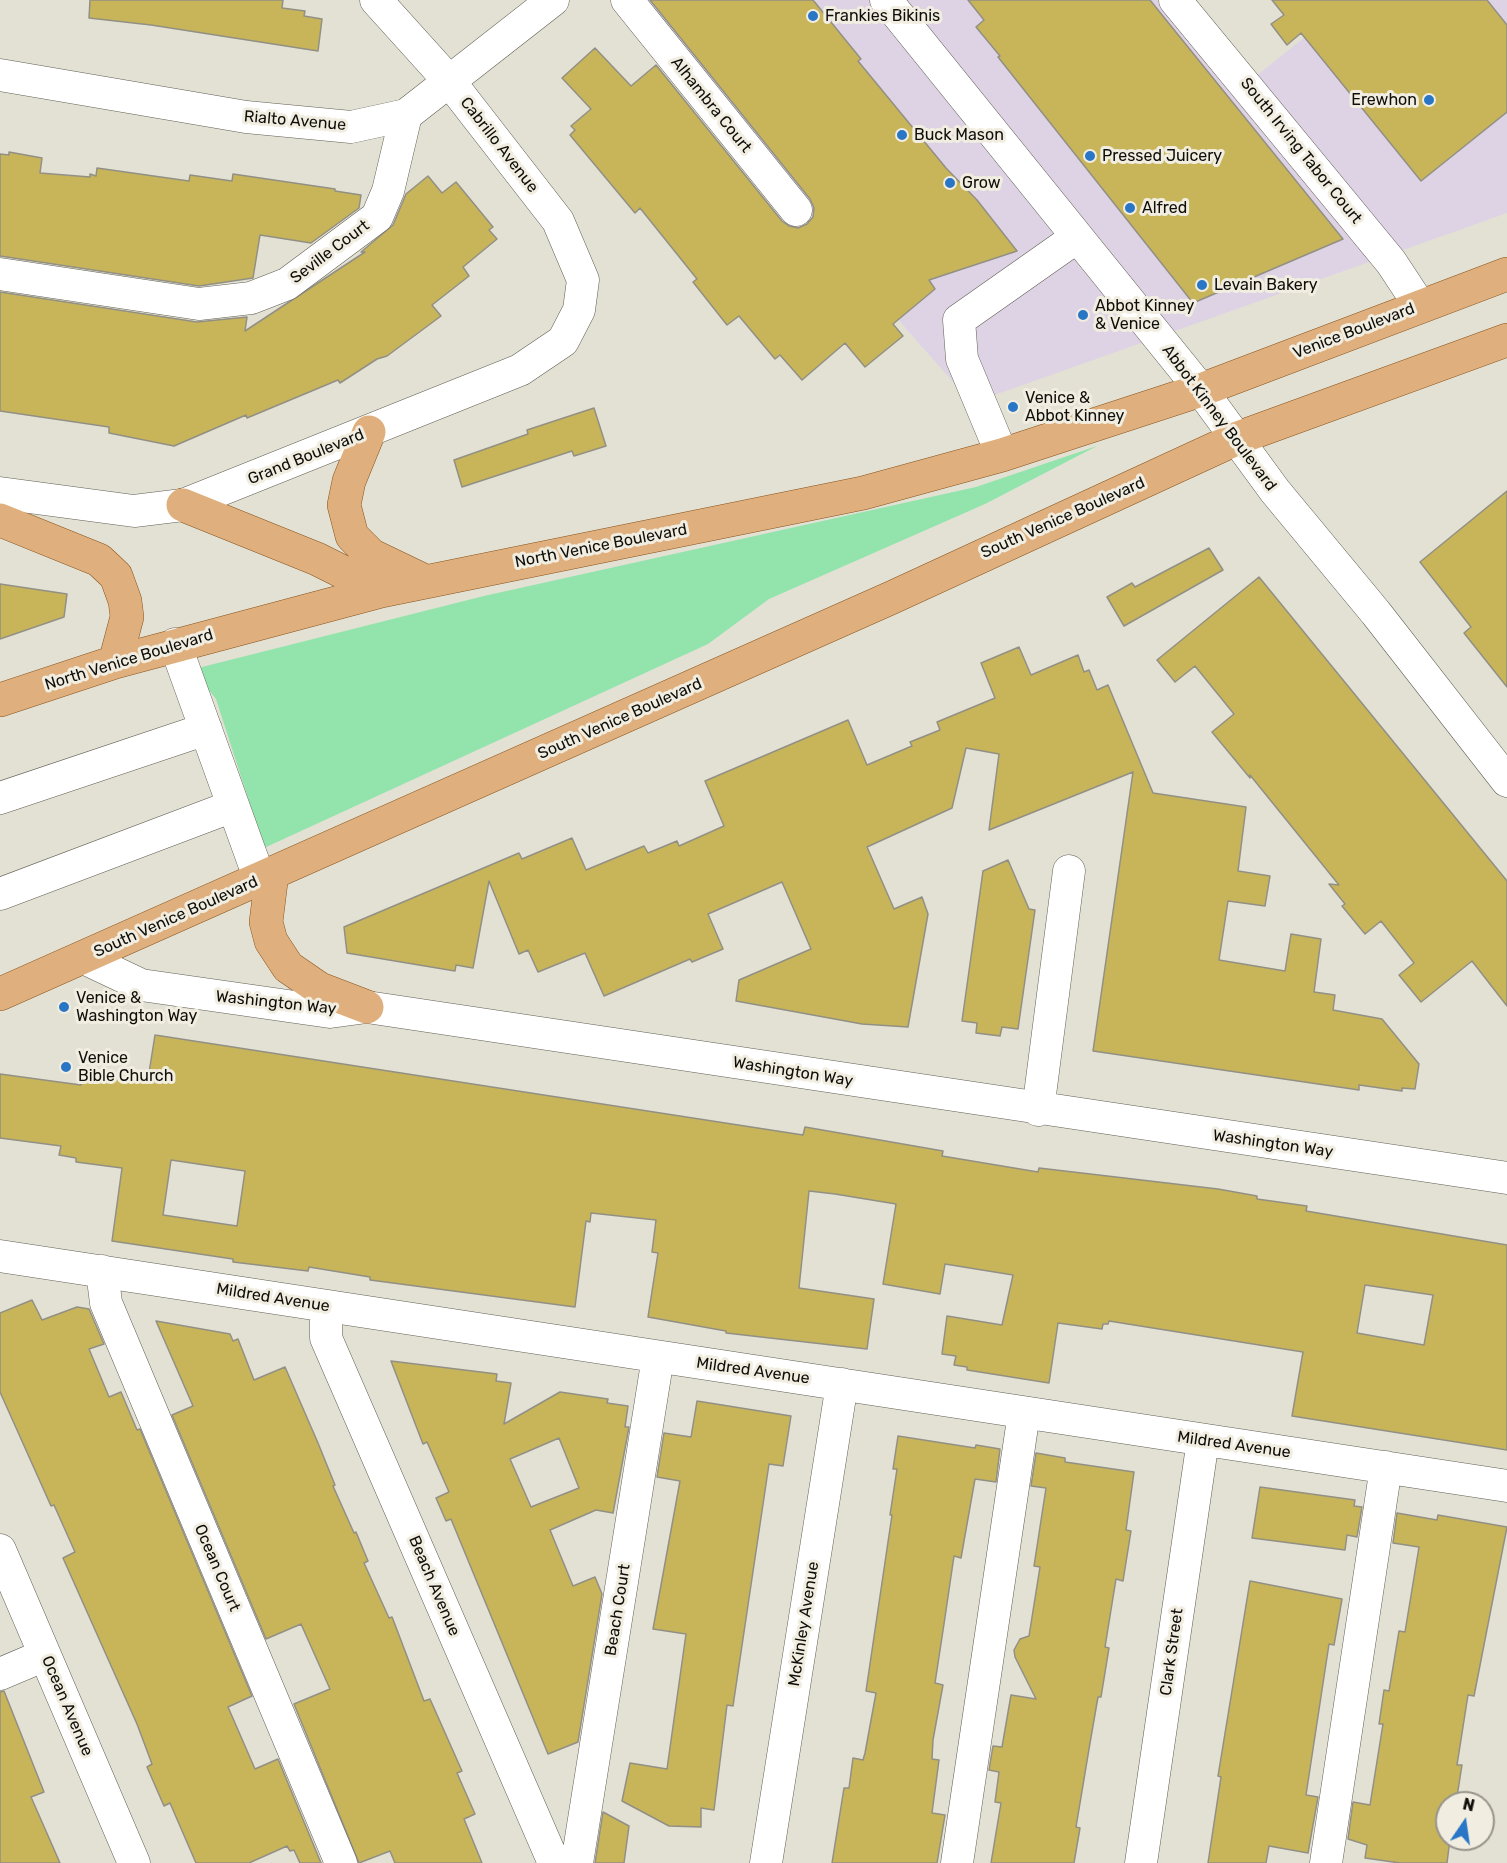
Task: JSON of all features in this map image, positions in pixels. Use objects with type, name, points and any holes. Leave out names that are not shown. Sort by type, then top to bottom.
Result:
[{"type":"main road","name":"Venice Boulevard","points":[[1201,390],[1507,274]]},
{"type":"main road","points":[[1238,438],[1507,340]]},
{"type":"main road","name":"North Venice Boulevard","points":[[0,700],[115,662],[423,580],[863,493],[1002,455],[1201,390]]},
{"type":"main road","points":[[369,432],[349,481],[344,505],[352,536],[370,555],[423,580]]},
{"type":"main road","name":"South Venice Boulevard","points":[[0,994],[893,597],[1238,438]]},
{"type":"main road","points":[[183,505],[318,559],[381,591]]},
{"type":"main road","points":[[0,520],[99,560],[116,576],[125,601],[127,617],[115,662]]},
{"type":"main road","points":[[266,877],[266,922],[271,940],[288,967],[320,989],[367,1007]]},
{"type":"street","name":"Cabrillo Avenue","points":[[376,0],[450,82],[558,221],[583,280],[579,310]]},
{"type":"street","name":"Rialto Avenue","points":[[0,75],[258,118],[351,127],[406,115],[553,0]]},
{"type":"street","name":"Alhambra Court","points":[[627,0],[796,210]]},
{"type":"street","name":"Abbot Kinney Boulevard","points":[[886,0],[1201,390],[1275,491],[1376,613],[1507,781]]},
{"type":"street","name":"South Irving Tabor Court","points":[[1175,0],[1392,262],[1420,306]]},
{"type":"street","name":"Seville Court","points":[[0,274],[199,304],[251,298],[287,284],[377,217],[388,191],[406,115]]},
{"type":"street","points":[[1002,455],[962,359],[959,320],[1077,237]]},
{"type":"street","name":"Grand Boulevard","points":[[0,493],[134,511],[183,505],[520,370],[562,341],[579,310]]},
{"type":"street","points":[[175,645],[233,806],[266,877]]},
{"type":"street","points":[[0,798],[206,729]]},
{"type":"street","points":[[0,894],[233,806]]},
{"type":"street","points":[[1038,1110],[1069,872]]},
{"type":"street","name":"Washington Way","points":[[84,958],[141,986],[330,1012],[367,1007],[1038,1110],[1507,1178]]},
{"type":"street","name":"Mildred Avenue","points":[[0,1256],[658,1358],[1507,1485]]},
{"type":"street","name":"Ocean Court","points":[[102,1271],[106,1303],[340,1863]]},
{"type":"street","name":"Beach Avenue","points":[[326,1306],[326,1338],[554,1863]]},
{"type":"street","name":"Beach Court","points":[[577,1863],[658,1358]]},
{"type":"street","name":"McKinley Avenue","points":[[766,1863],[842,1384]]},
{"type":"street","points":[[957,1863],[1024,1413]]},
{"type":"street","name":"Clark Street","points":[[1141,1863],[1203,1440]]},
{"type":"street","points":[[1326,1863],[1386,1467]]},
{"type":"street","name":"Ocean Avenue","points":[[0,1550],[134,1863]]},
{"type":"street","points":[[0,1674],[45,1655]]},
{"type":"shaded area","points":[[634,0],[1157,0],[1235,93],[1351,0],[1507,0],[1507,213],[972,403],[908,331]]},
{"type":"green space","points":[[1097,446],[985,504],[769,599],[708,644],[264,848],[216,699],[196,674],[198,668],[484,596],[976,487]]},
{"type":"building","points":[[90,0],[283,0],[282,8],[305,11],[304,16],[322,19],[318,51],[151,25],[89,18]]},
{"type":"building","points":[[650,0],[813,0],[861,59],[858,61],[946,168],[977,200],[1017,251],[929,280],[935,289],[893,324],[903,336],[865,367],[845,343],[802,380],[780,355],[775,359],[739,316],[727,325],[693,282],[697,279],[640,208],[635,213],[570,135],[575,130],[571,126],[591,109],[562,78],[595,48],[631,86],[656,65],[782,221],[798,228],[807,224],[813,217],[814,208],[810,199]]},
{"type":"building","points":[[968,0],[1150,0],[1343,239],[1193,303],[998,57],[1000,56],[976,27],[984,20]]},
{"type":"building","points":[[1272,0],[1487,0],[1507,25],[1507,112],[1421,181],[1301,33],[1287,45],[1271,24],[1284,15]]},
{"type":"building","points":[[9,152],[42,158],[40,173],[90,177],[90,174],[96,176],[97,168],[189,181],[190,175],[232,181],[233,174],[361,195],[359,208],[311,243],[260,235],[253,278],[199,286],[0,256],[0,154],[9,155]]},
{"type":"building","points":[[428,176],[442,193],[456,182],[493,227],[489,230],[497,239],[463,267],[469,276],[432,305],[441,316],[387,356],[377,359],[340,383],[338,380],[247,418],[246,415],[174,446],[109,433],[109,427],[0,411],[0,292],[197,322],[247,317],[245,331],[365,252],[361,252],[393,225],[406,194]]},
{"type":"building","points":[[594,408],[606,446],[574,456],[572,451],[462,487],[454,460],[528,434],[527,430]]},
{"type":"building","points":[[1507,491],[1507,687],[1464,633],[1471,627],[1420,562]]},
{"type":"building","points":[[1209,548],[1223,570],[1124,626],[1107,597],[1132,583],[1135,587]]},
{"type":"building","points":[[1259,577],[1507,881],[1507,1006],[1472,961],[1421,1002],[1399,975],[1414,963],[1381,921],[1365,934],[1342,906],[1345,904],[1329,884],[1339,885],[1212,732],[1234,714],[1195,666],[1175,682],[1157,660]]},
{"type":"building","points":[[0,584],[67,594],[64,617],[0,639]]},
{"type":"building","points":[[1019,647],[1031,675],[1078,655],[1084,672],[1089,670],[1097,690],[1108,685],[1153,793],[1246,807],[1238,871],[1270,876],[1265,906],[1228,901],[1219,960],[1285,971],[1291,934],[1321,939],[1314,992],[1335,995],[1333,1010],[1382,1019],[1419,1064],[1415,1089],[1402,1088],[1402,1091],[1359,1085],[1359,1090],[1093,1051],[1133,772],[989,830],[999,754],[966,748],[952,808],[867,847],[894,909],[922,897],[928,914],[908,1027],[862,1024],[736,1001],[739,980],[811,949],[782,882],[708,914],[723,949],[692,962],[690,959],[604,996],[585,953],[538,972],[528,950],[519,954],[489,881],[473,968],[456,965],[455,971],[347,953],[344,927],[519,853],[522,859],[572,838],[586,870],[644,846],[648,853],[677,841],[679,846],[724,826],[705,781],[848,720],[867,765],[912,746],[910,742],[940,730],[937,722],[995,698],[981,663]]},
{"type":"building","points":[[1008,860],[1029,909],[1035,910],[1018,1029],[1002,1027],[1000,1036],[976,1033],[977,1023],[962,1021],[983,871]]},
{"type":"building","points":[[155,1035],[803,1135],[805,1127],[943,1151],[942,1156],[1038,1172],[1039,1168],[1218,1189],[1257,1196],[1257,1199],[1307,1206],[1306,1211],[1507,1245],[1507,1450],[1292,1416],[1303,1352],[1109,1321],[1108,1324],[1103,1324],[1102,1329],[1058,1323],[1049,1383],[967,1370],[967,1367],[954,1365],[956,1356],[942,1354],[947,1316],[1002,1325],[1013,1275],[945,1264],[940,1294],[883,1284],[896,1204],[835,1194],[809,1191],[799,1288],[874,1299],[867,1349],[726,1333],[726,1331],[648,1317],[658,1253],[652,1252],[656,1220],[591,1213],[590,1222],[586,1221],[575,1307],[370,1280],[370,1277],[309,1267],[308,1271],[233,1262],[233,1259],[112,1241],[122,1168],[76,1162],[76,1158],[59,1155],[61,1146],[0,1138],[0,1074],[81,1085],[82,1077],[88,1078],[89,1071],[148,1079]],"holes":[[[171,1160],[245,1171],[237,1226],[163,1215]],[[1365,1285],[1433,1295],[1424,1345],[1357,1333]]]},
{"type":"building","points":[[32,1300],[42,1320],[77,1307],[89,1309],[104,1344],[89,1349],[109,1397],[121,1392],[137,1430],[140,1429],[252,1696],[228,1707],[255,1769],[278,1759],[321,1863],[300,1863],[294,1850],[290,1851],[287,1846],[249,1863],[196,1863],[170,1803],[164,1806],[147,1767],[152,1764],[137,1724],[63,1558],[75,1552],[54,1505],[51,1506],[0,1392],[0,1313]]},
{"type":"building","points":[[156,1321],[230,1334],[233,1341],[238,1339],[254,1380],[285,1367],[335,1485],[333,1486],[368,1561],[364,1563],[389,1618],[392,1617],[424,1701],[430,1699],[462,1771],[457,1773],[475,1814],[464,1819],[482,1863],[395,1863],[390,1851],[359,1863],[294,1704],[330,1689],[301,1624],[266,1639],[172,1415],[193,1406]]},
{"type":"building","points":[[391,1361],[497,1374],[496,1381],[511,1383],[504,1424],[560,1392],[608,1399],[607,1403],[628,1406],[625,1427],[629,1427],[613,1513],[596,1510],[550,1530],[573,1586],[595,1577],[602,1594],[578,1742],[548,1754],[451,1519],[446,1521],[436,1498],[449,1492],[427,1442],[423,1444]],"holes":[[[559,1438],[579,1488],[531,1507],[510,1459]]]},
{"type":"building","points":[[697,1401],[791,1416],[783,1466],[769,1464],[733,1706],[727,1705],[714,1810],[701,1808],[701,1827],[669,1826],[622,1801],[630,1763],[667,1769],[686,1634],[653,1629],[680,1481],[657,1477],[664,1433],[691,1437]]},
{"type":"building","points":[[898,1436],[975,1448],[976,1445],[1000,1449],[996,1482],[975,1479],[961,1558],[954,1556],[935,1683],[943,1685],[933,1740],[932,1759],[939,1760],[932,1813],[945,1815],[937,1863],[832,1863],[844,1788],[849,1788],[853,1758],[863,1760],[876,1693],[866,1691],[892,1515],[890,1515],[897,1469],[893,1469]]},
{"type":"building","points":[[1036,1453],[1065,1458],[1065,1462],[1134,1472],[1126,1530],[1131,1531],[1123,1581],[1116,1579],[1105,1647],[1109,1648],[1101,1697],[1098,1697],[1076,1827],[1080,1828],[1074,1863],[991,1863],[1001,1803],[995,1802],[999,1772],[989,1770],[993,1746],[1002,1747],[1011,1695],[1036,1699],[1015,1657],[1014,1650],[1020,1639],[1029,1636],[1040,1567],[1034,1566],[1046,1488],[1031,1486]]},
{"type":"building","points":[[1260,1487],[1355,1500],[1354,1506],[1362,1507],[1357,1537],[1347,1535],[1345,1550],[1252,1538]]},
{"type":"building","points":[[1397,1513],[1437,1520],[1438,1515],[1507,1527],[1474,1696],[1468,1695],[1457,1765],[1462,1765],[1458,1791],[1435,1791],[1435,1851],[1448,1851],[1447,1863],[1400,1863],[1365,1858],[1367,1845],[1348,1839],[1353,1802],[1370,1805],[1383,1724],[1379,1724],[1384,1690],[1389,1691],[1399,1631],[1405,1632],[1419,1547],[1393,1543]]},
{"type":"building","points":[[1250,1581],[1342,1599],[1334,1645],[1329,1644],[1306,1795],[1318,1797],[1308,1853],[1269,1846],[1266,1863],[1208,1863],[1221,1777],[1218,1776]]},
{"type":"building","points":[[4,1691],[44,1792],[31,1797],[60,1863],[0,1863],[0,1692]]},
{"type":"building","points":[[603,1812],[629,1826],[624,1863],[595,1863]]},
{"type":"place","name":"Frankies Bikinis","points":[[813,16]]},
{"type":"place","name":"Erewhon","points":[[1429,100]]},
{"type":"place","name":"Buck Mason","points":[[902,135]]},
{"type":"place","name":"Pressed Juicery","points":[[1090,156]]},
{"type":"place","name":"Grow","points":[[950,183]]},
{"type":"place","name":"Alfred","points":[[1130,208]]},
{"type":"place","name":"Levain Bakery","points":[[1202,285]]},
{"type":"place","name":"Abbot Kinney & Venice","points":[[1083,315]]},
{"type":"place","name":"Venice & Abbot Kinney","points":[[1013,407]]},
{"type":"place","name":"Venice & Washington Way","points":[[64,1007]]},
{"type":"place","name":"Venice Bible Church","points":[[66,1067]]}]
